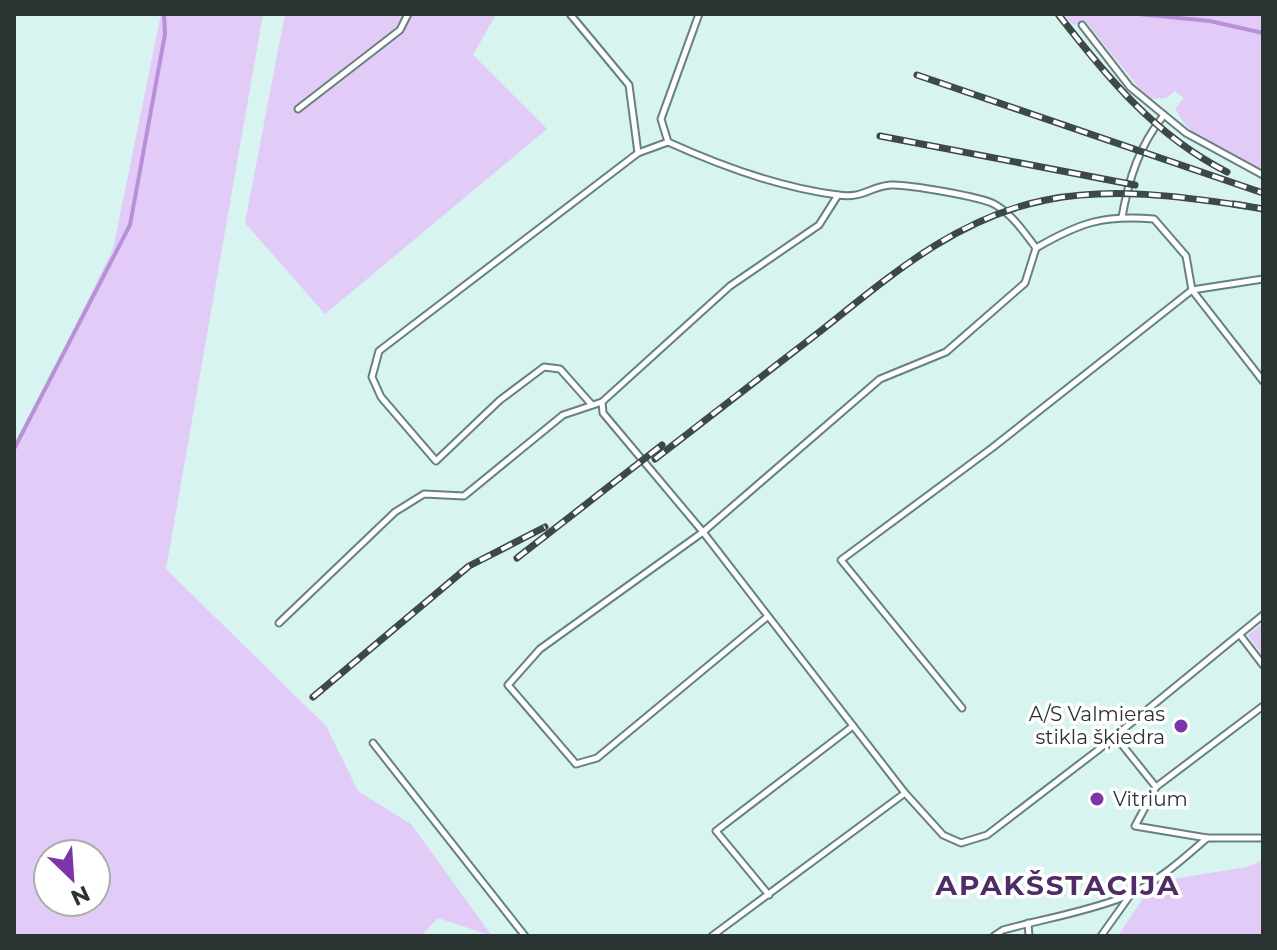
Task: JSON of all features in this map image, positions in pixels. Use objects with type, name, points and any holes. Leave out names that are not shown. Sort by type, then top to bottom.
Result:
[{"type":"lane","points":[[298,109],[400,30],[408,14]]},
{"type":"lane","points":[[570,14],[629,85],[638,153]]},
{"type":"lane","points":[[668,142],[661,119],[699,14]]},
{"type":"lane","points":[[1082,25],[1130,87],[1207,146],[1263,175]]},
{"type":"lane","points":[[1122,217],[1137,158],[1148,133],[1164,115]]},
{"type":"lane","points":[[592,405],[560,369],[544,367],[500,400],[436,461],[381,397],[372,377],[379,351],[638,153],[668,142],[704,158],[799,188],[859,197],[890,185],[993,204],[1022,229],[1036,248]]},
{"type":"lane","points":[[279,623],[395,512],[424,494],[464,496],[563,415],[602,402],[730,286],[819,225],[838,195]]},
{"type":"lane","points":[[767,617],[597,758],[576,764],[508,685],[540,649],[703,532],[880,379],[946,352],[1025,283],[1036,248],[1065,232],[1112,216],[1154,219],[1186,256],[1192,290],[1263,381]]},
{"type":"lane","points":[[962,708],[841,560],[992,448],[1192,290],[1263,279]]},
{"type":"lane","points":[[602,402],[603,413],[703,532],[905,793],[943,835],[961,843],[987,835],[1263,615]]},
{"type":"lane","points":[[1240,635],[1263,665]]},
{"type":"lane","points":[[1263,706],[1156,787],[1135,826],[1207,838],[1263,838]]},
{"type":"lane","points":[[769,895],[716,831],[853,726]]},
{"type":"lane","points":[[1115,736],[1156,787]]},
{"type":"lane","points":[[373,743],[525,936]]},
{"type":"lane","points":[[712,936],[905,793]]},
{"type":"lane","points":[[994,936],[1028,923],[1084,911],[1131,893],[1207,838]]},
{"type":"lane","points":[[1101,936],[1131,893]]},
{"type":"lane","points":[[1028,923],[1029,936]]},
{"type":"shaded area","points":[[161,14],[263,14],[166,569],[326,726],[358,791],[411,824],[492,936],[438,918],[421,936],[14,936],[14,450],[113,249]]},
{"type":"shaded area","points":[[285,14],[496,14],[473,55],[547,129],[325,314],[245,223]]},
{"type":"shaded area","points":[[1064,14],[1263,14],[1263,171],[1226,154],[1191,130],[1175,109],[1184,98],[1175,91],[1166,98],[1148,99],[1086,22],[1073,25]]},
{"type":"shaded area","points":[[1263,623],[1263,656],[1248,635]]},
{"type":"shaded area","points":[[1263,860],[1263,936],[1118,936],[1154,882],[1247,867]]},
{"type":"waterway","points":[[14,449],[130,225],[165,34],[164,14]]},
{"type":"waterway","points":[[1139,14],[1210,21],[1263,33]]},
{"type":"railway","points":[[1058,14],[1114,82],[1154,122],[1177,141],[1227,172]]},
{"type":"railway","points":[[917,75],[1263,193]]},
{"type":"railway","points":[[880,136],[1135,185]]},
{"type":"railway","points":[[655,459],[897,271],[924,252],[982,220],[1046,200],[1095,194],[1170,196],[1245,206]]},
{"type":"railway","points":[[1234,204],[1263,209]]},
{"type":"railway","points":[[517,558],[662,445]]},
{"type":"railway","points":[[313,697],[469,566],[545,527]]},
{"type":"place","name":"A/S Valmieras stikla šķiedra","points":[[1181,726]]},
{"type":"place","name":"Vitrium","points":[[1097,799]]},
{"type":"district","name":"APAKŠSTACIJA","points":[[1058,885]]}]
